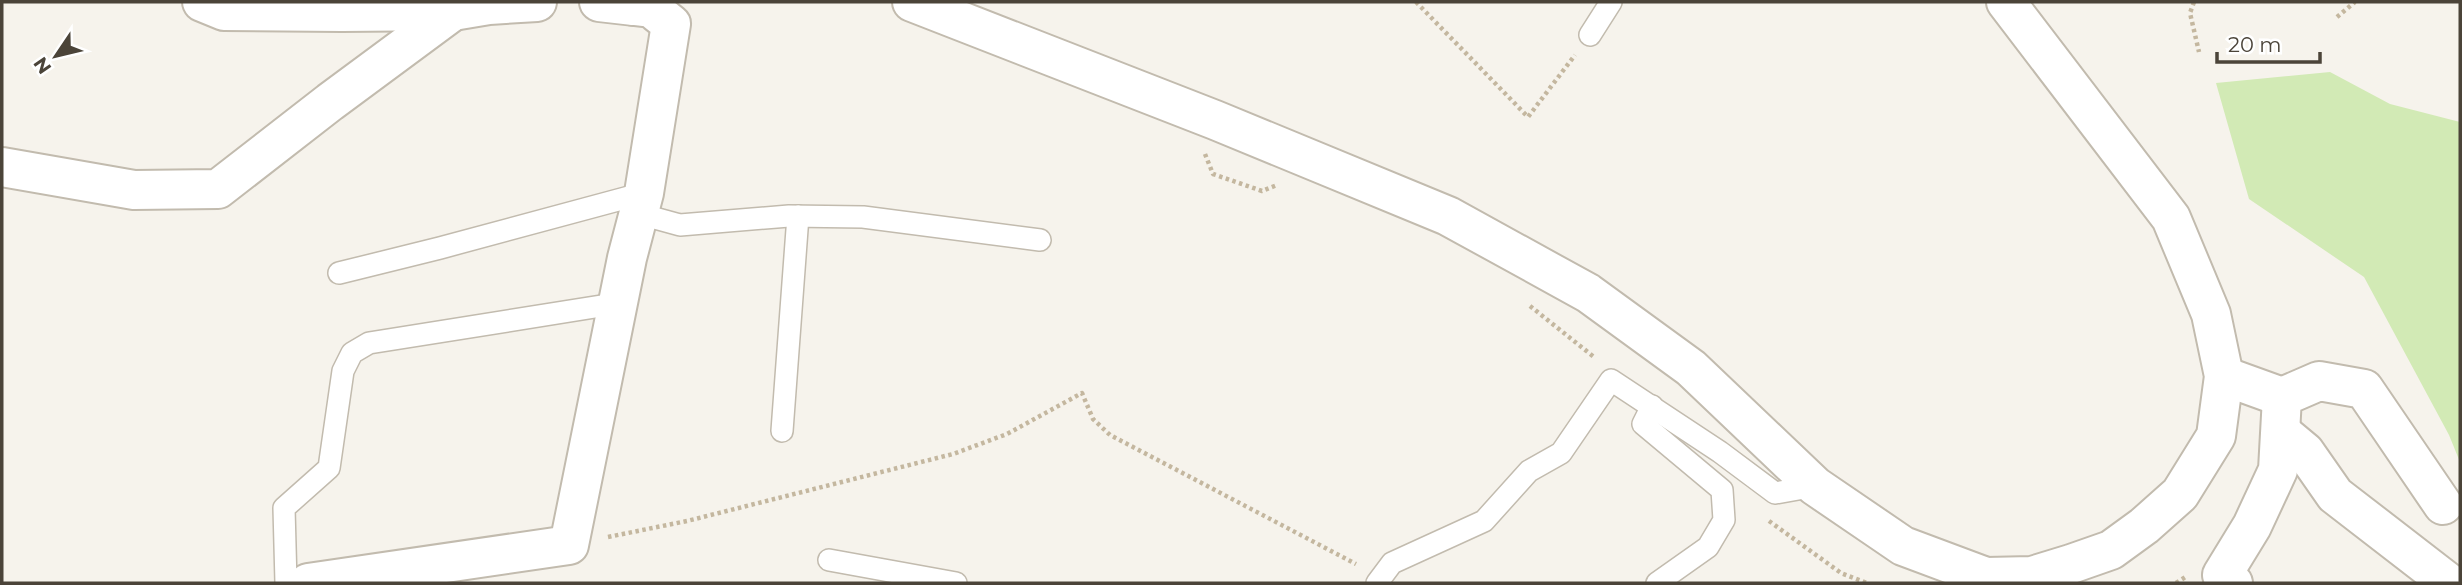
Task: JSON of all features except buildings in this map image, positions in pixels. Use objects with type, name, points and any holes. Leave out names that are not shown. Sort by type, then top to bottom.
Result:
[{"type":"street","points":[[202,2],[224,11],[453,12],[489,5],[537,2]]},
{"type":"street","points":[[912,2],[1215,120],[1448,216],[1588,293],[1691,368],[1815,486],[1903,546],[1986,577],[2032,576],[2111,550],[2144,526],[2180,494],[2216,436],[2224,376],[2211,314],[2171,218],[2006,2]]},
{"type":"street","points":[[308,583],[569,545],[627,258],[642,204],[671,24],[651,8],[623,3]]},
{"type":"street","points":[[2,167],[134,190],[218,188],[453,12]]},
{"type":"street","points":[[2224,376],[2281,415],[2335,495],[2449,583]]},
{"type":"street","points":[[2233,583],[2222,575],[2252,526],[2278,470],[2281,415],[2319,381],[2364,389],[2443,505]]},
{"type":"lane","points":[[1590,35],[1611,2]]},
{"type":"lane","points":[[339,273],[642,204],[680,225],[798,216],[863,217],[1040,240]]},
{"type":"lane","points":[[782,431],[798,216]]},
{"type":"lane","points":[[286,583],[284,508],[329,468],[343,371],[352,353],[369,343],[620,303]]},
{"type":"lane","points":[[1379,580],[1392,563],[1484,520],[1529,471],[1561,453],[1611,380],[1775,494],[1815,486]]},
{"type":"lane","points":[[1651,406],[1643,424],[1722,489],[1724,520],[1708,547],[1657,583]]},
{"type":"lane","points":[[828,560],[956,583]]},
{"type":"path","points":[[1416,2],[1528,117],[1590,35]]},
{"type":"path","points":[[2194,2],[2190,13],[2199,52]]},
{"type":"path","points":[[2337,17],[2355,2]]},
{"type":"path","points":[[1205,153],[1213,174],[1262,191],[1276,185],[1289,189]]},
{"type":"path","points":[[1519,299],[1603,364],[1611,380]]},
{"type":"path","points":[[569,545],[687,521],[953,454],[1007,434],[1082,393],[1093,419],[1110,435],[1379,580]]},
{"type":"path","points":[[1769,520],[1841,573],[1867,583]]},
{"type":"green space","points":[[2330,72],[2390,104],[2460,122],[2460,462],[2449,435],[2364,277],[2249,199],[2216,83]]}]
